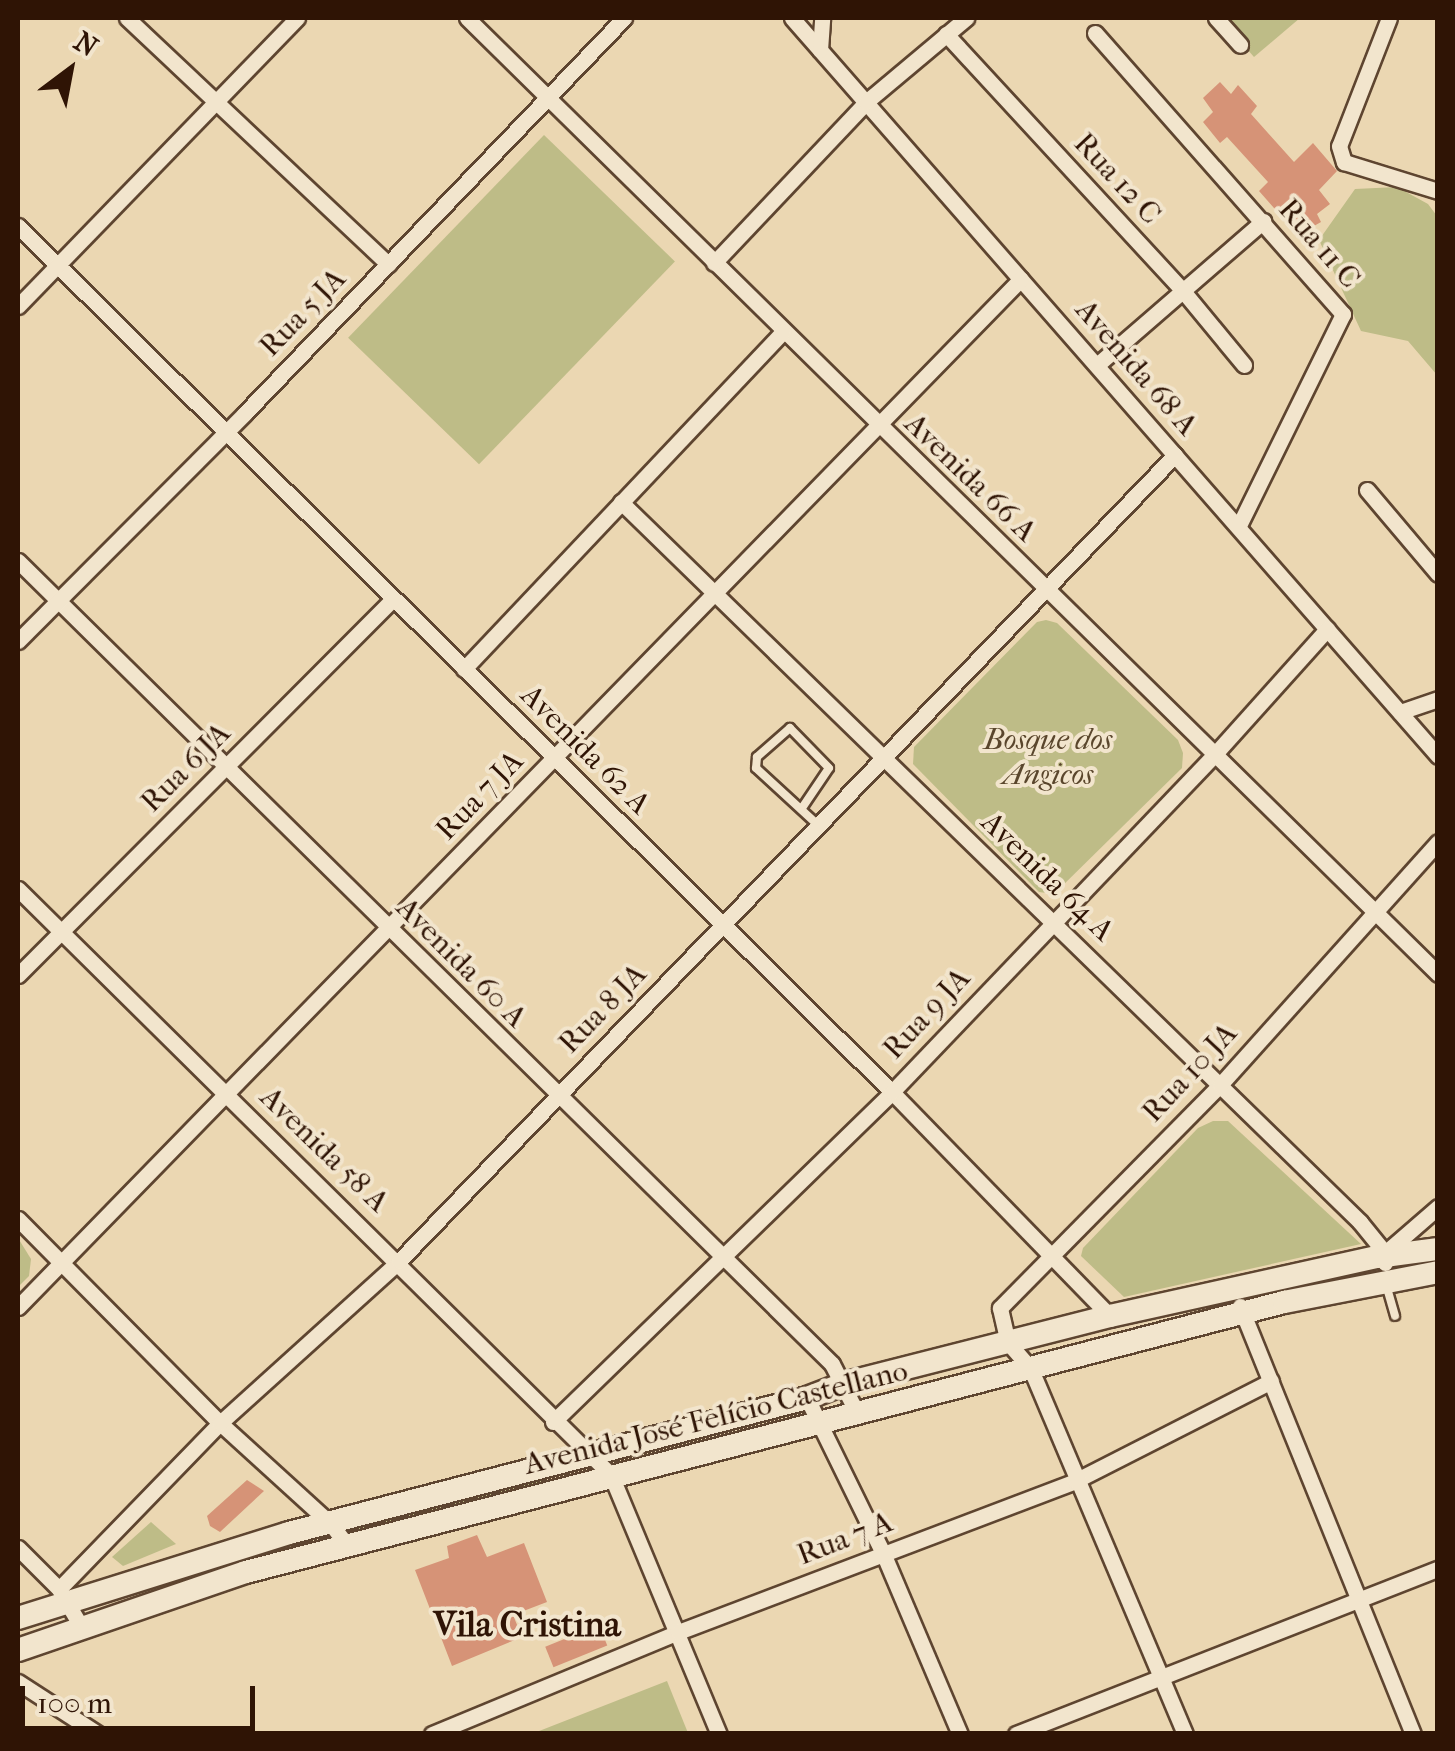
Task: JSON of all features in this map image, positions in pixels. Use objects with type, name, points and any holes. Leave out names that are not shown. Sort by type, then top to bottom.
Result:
[{"type":"main road","name":"Avenida José Felício Castellano","points":[[18,1618],[63,1595],[807,1398],[843,1384],[1110,1316],[1385,1254],[1438,1248]]},
{"type":"main road","name":"Avenida José Felício Castellano","points":[[18,1650],[246,1572],[347,1545],[1243,1313],[1438,1272]]},
{"type":"street","points":[[127,18],[388,264]]},
{"type":"street","points":[[18,306],[297,18]]},
{"type":"street","name":"Avenida 66 A","points":[[467,18],[1438,974]]},
{"type":"street","name":"Rua 5 JA","points":[[18,641],[225,434],[624,18]]},
{"type":"street","name":"Avenida 68 A","points":[[792,18],[1438,756]]},
{"type":"street","points":[[820,50],[822,18]]},
{"type":"street","points":[[1216,18],[1240,45]]},
{"type":"street","points":[[1388,18],[1340,146],[1344,162],[1438,191]]},
{"type":"street","points":[[714,263],[866,102],[956,24]]},
{"type":"street","name":"Rua 12 C","points":[[956,24],[1244,365]]},
{"type":"street","name":"Rua 11 C","points":[[1095,33],[1343,314],[1238,528]]},
{"type":"street","points":[[1097,366],[1263,222]]},
{"type":"street","name":"Avenida 62 A","points":[[18,226],[892,1092],[1110,1316]]},
{"type":"street","name":"Rua 7 JA","points":[[18,1307],[1022,279]]},
{"type":"street","points":[[464,670],[784,332]]},
{"type":"street","name":"Rua 8 JA","points":[[63,1595],[220,1424],[399,1260],[1174,454]]},
{"type":"street","points":[[1367,490],[1438,574]]},
{"type":"street","name":"Avenida 64 A","points":[[621,502],[1360,1222],[1385,1254]]},
{"type":"street","name":"Avenida 60 A","points":[[18,561],[721,1260],[832,1364],[856,1412]]},
{"type":"street","name":"Rua 6 JA","points":[[18,975],[393,599]]},
{"type":"street","name":"Rua 9 JA","points":[[553,1422],[892,1092],[1052,920],[1215,754],[1326,629]]},
{"type":"street","points":[[1400,712],[1438,698]]},
{"type":"street","name":"Rua 10 JA","points":[[1008,1343],[1000,1308],[1220,1085],[1438,842]]},
{"type":"street","name":"Avenida 58 A","points":[[18,889],[399,1260],[553,1422],[611,1475]]},
{"type":"street","points":[[1386,1284],[1385,1254],[1438,1207]]},
{"type":"street","points":[[18,1219],[220,1424],[331,1524],[347,1545]]},
{"type":"street","points":[[1232,1289],[1413,1734]]},
{"type":"street","points":[[1008,1343],[1031,1369],[1074,1481],[1185,1734]]},
{"type":"street","name":"Rua 7 A","points":[[432,1734],[678,1632],[1074,1481],[1270,1381]]},
{"type":"street","points":[[807,1398],[883,1554],[960,1734]]},
{"type":"street","points":[[611,1475],[720,1734]]},
{"type":"street","points":[[18,1548],[63,1595],[82,1628]]},
{"type":"street","points":[[1016,1734],[1159,1674],[1358,1603],[1438,1569]]},
{"type":"street","points":[[18,1682],[98,1734]]},
{"type":"lane","points":[[802,808],[829,768],[790,728],[755,762],[773,787],[819,826]]},
{"type":"lane","points":[[1386,1284],[1395,1316]]},
{"type":"green space","points":[[1220,18],[1300,18],[1254,57]]},
{"type":"green space","points":[[544,135],[675,261],[479,464],[348,338]]},
{"type":"green space","points":[[1397,187],[1428,204],[1437,216],[1437,375],[1408,341],[1361,331],[1319,240],[1355,189]]},
{"type":"green space","name":"Bosque dos Angicos","points":[[1037,622],[1057,623],[1178,740],[1183,753],[1182,768],[1054,894],[1039,892],[913,764],[914,747]]},
{"type":"green space","points":[[1213,1121],[1228,1121],[1361,1244],[1124,1297],[1081,1256],[1083,1248],[1198,1128]]},
{"type":"green space","points":[[18,1238],[31,1259],[29,1276],[18,1287]]},
{"type":"green space","points":[[539,1477],[542,1484],[354,1532],[353,1527]]},
{"type":"green space","points":[[151,1522],[176,1544],[123,1566],[112,1557]]},
{"type":"green space","points":[[667,1681],[688,1733],[534,1733]]},
{"type":"building","points":[[1220,82],[1231,94],[1238,85],[1257,106],[1251,114],[1294,162],[1313,143],[1337,171],[1319,190],[1330,204],[1317,214],[1321,222],[1298,235],[1259,191],[1268,182],[1227,137],[1220,143],[1203,122],[1213,112],[1203,98]]},
{"type":"building","points":[[247,1480],[264,1491],[220,1532],[210,1526],[207,1516]]},
{"type":"building","points":[[477,1535],[487,1557],[524,1543],[547,1602],[513,1615],[522,1637],[452,1666],[415,1570],[449,1558],[447,1546]]},
{"type":"building","points":[[599,1625],[607,1645],[553,1667],[545,1647]]},
{"type":"district","name":"Vila Cristina","points":[[527,1625]]}]
